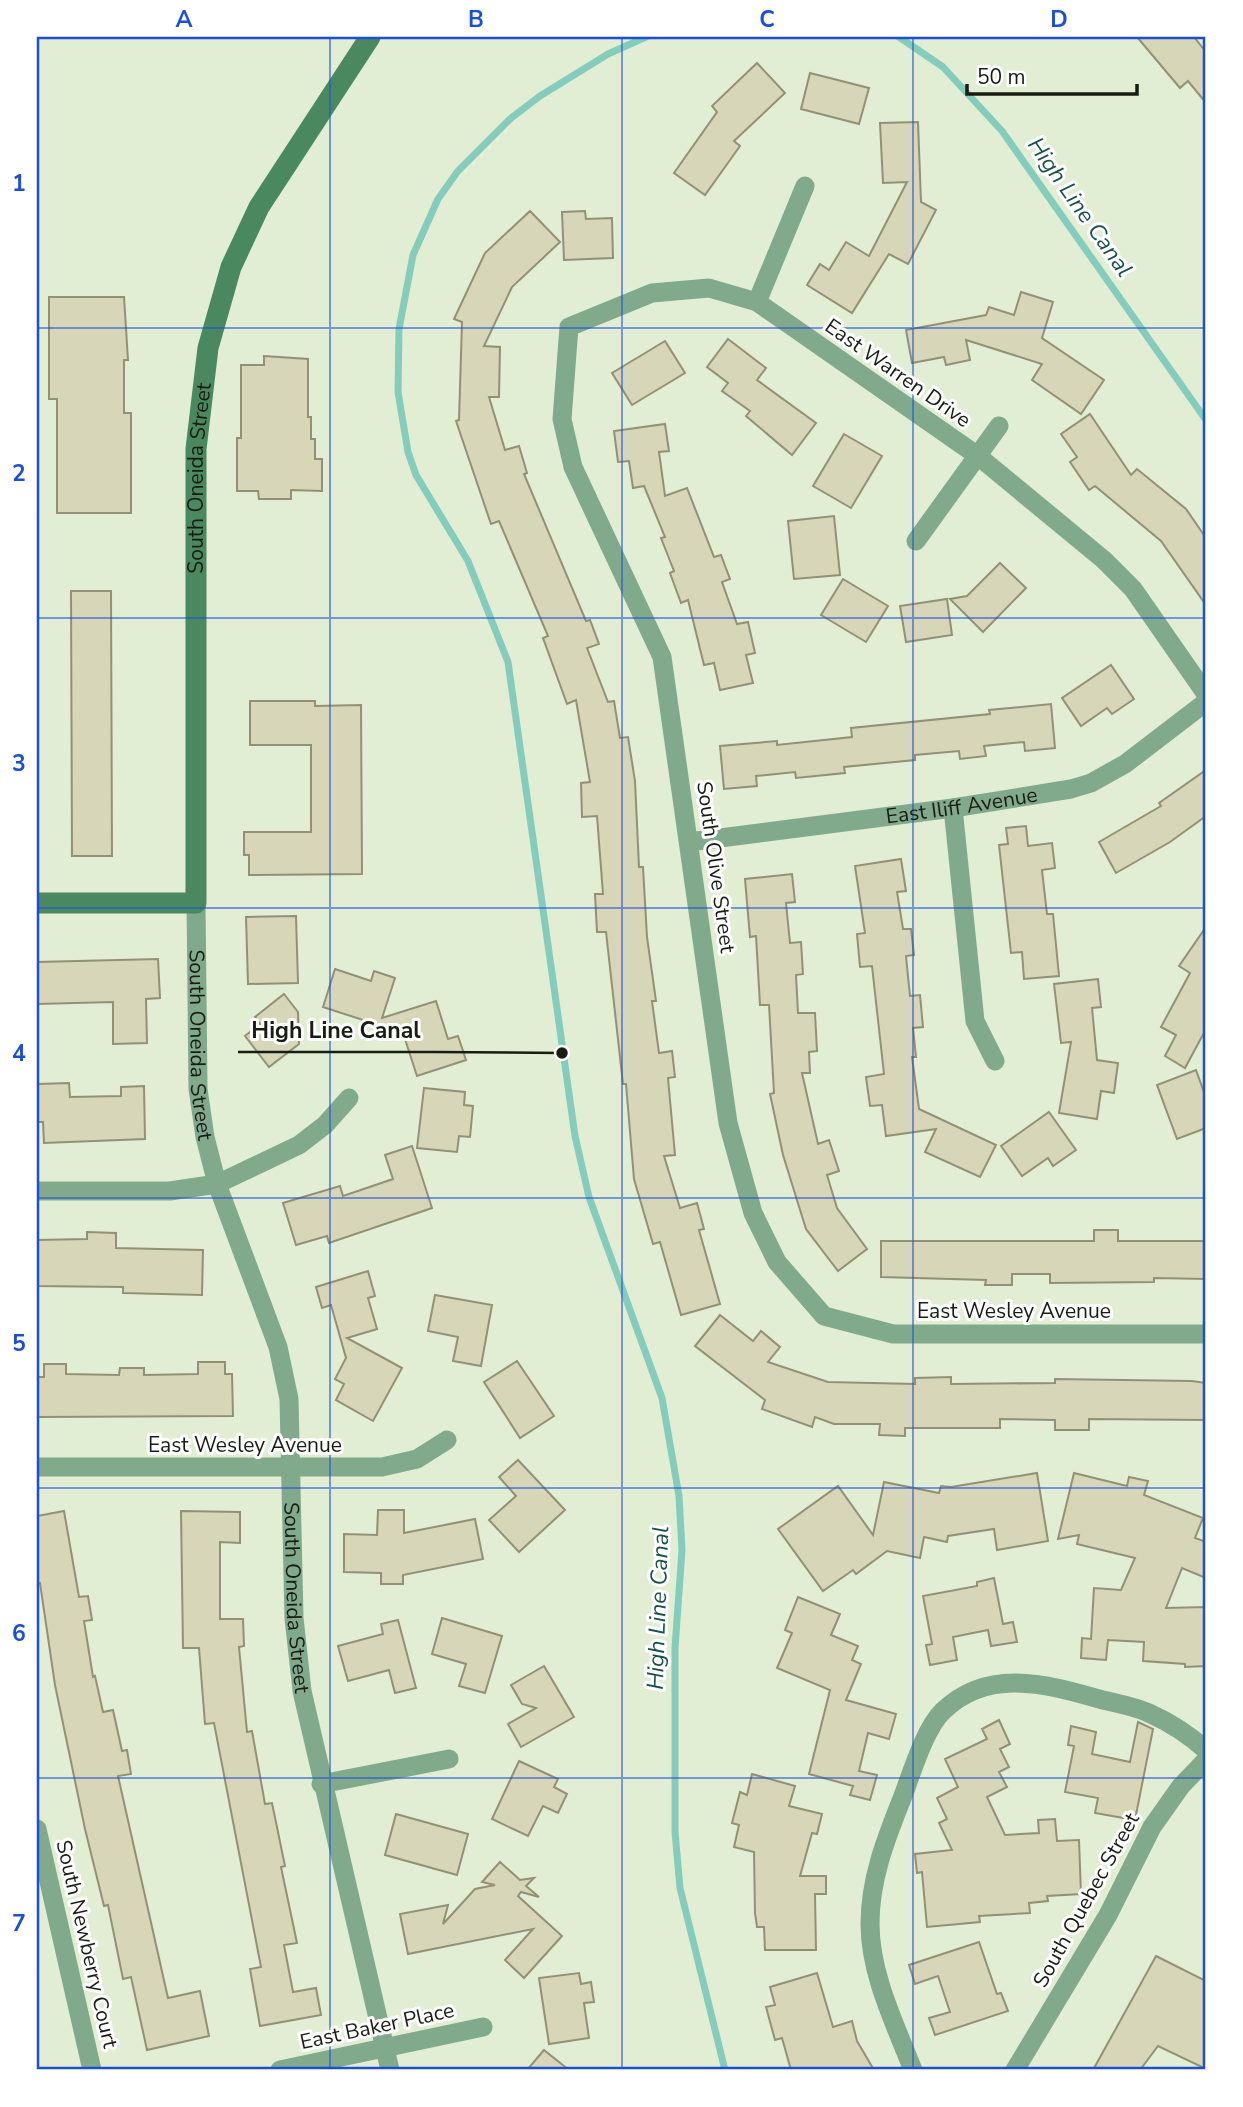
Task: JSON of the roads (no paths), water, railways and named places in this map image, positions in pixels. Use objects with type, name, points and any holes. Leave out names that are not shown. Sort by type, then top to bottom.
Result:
[{"type":"street","name":"South Oneida Street","points":[[370,37],[346,78],[282,168],[253,219],[230,267],[208,348],[196,449],[196,903],[198,1089],[205,1137],[217,1184],[278,1348],[289,1399],[294,1618],[302,1691],[321,1784],[390,2070]]},
{"type":"street","points":[[757,302],[805,186]]},
{"type":"street","name":"East Warren Drive","points":[[562,419],[569,327],[652,293],[709,288],[757,302],[978,456],[1116,570],[1146,606],[1206,694]]},
{"type":"street","name":"South Olive Street","points":[[562,419],[573,467],[662,657],[728,1123],[737,1164],[752,1213],[776,1262],[824,1316]]},
{"type":"street","points":[[916,541],[999,426]]},
{"type":"street","name":"East Iliff Avenue","points":[[689,842],[1049,794],[1091,783],[1125,764],[1206,702]]},
{"type":"street","points":[[953,808],[975,1021],[995,1061]]},
{"type":"street","points":[[37,903],[196,903]]},
{"type":"street","points":[[37,1191],[170,1191],[217,1184],[299,1145],[325,1125],[348,1098]]},
{"type":"street","name":"East Wesley Avenue","points":[[824,1316],[893,1334],[1206,1334]]},
{"type":"street","name":"East Wesley Avenue","points":[[37,1467],[382,1468],[417,1459],[447,1440]]},
{"type":"street","points":[[913,2070],[884,1997],[874,1958],[870,1926],[872,1891],[881,1849],[919,1756],[941,1712],[959,1697],[998,1683],[1045,1684],[1152,1714],[1206,1749]]},
{"type":"street","points":[[321,1784],[449,1759]]},
{"type":"street","name":"South Quebec Street","points":[[1015,2070],[1108,1914],[1152,1827],[1181,1786],[1206,1760]]},
{"type":"street","name":"South Newberry Court","points":[[37,1829],[92,2070]]},
{"type":"street","name":"East Baker Place","points":[[280,2070],[483,2027]]},
{"type":"waterway","name":"High Line Canal","points":[[646,37],[608,54],[540,96],[510,119],[458,171],[438,199],[413,255],[399,329],[398,392],[408,452],[416,475],[468,561],[508,662],[575,1136],[589,1197],[662,1398],[679,1496],[682,1550],[675,1648],[675,1832],[680,1888],[725,2070]]},
{"type":"waterway","name":"High Line Canal","points":[[899,37],[943,67],[1002,131],[1206,420]]},
{"type":"place","name":"High Line Canal","points":[[562,1053]]}]
